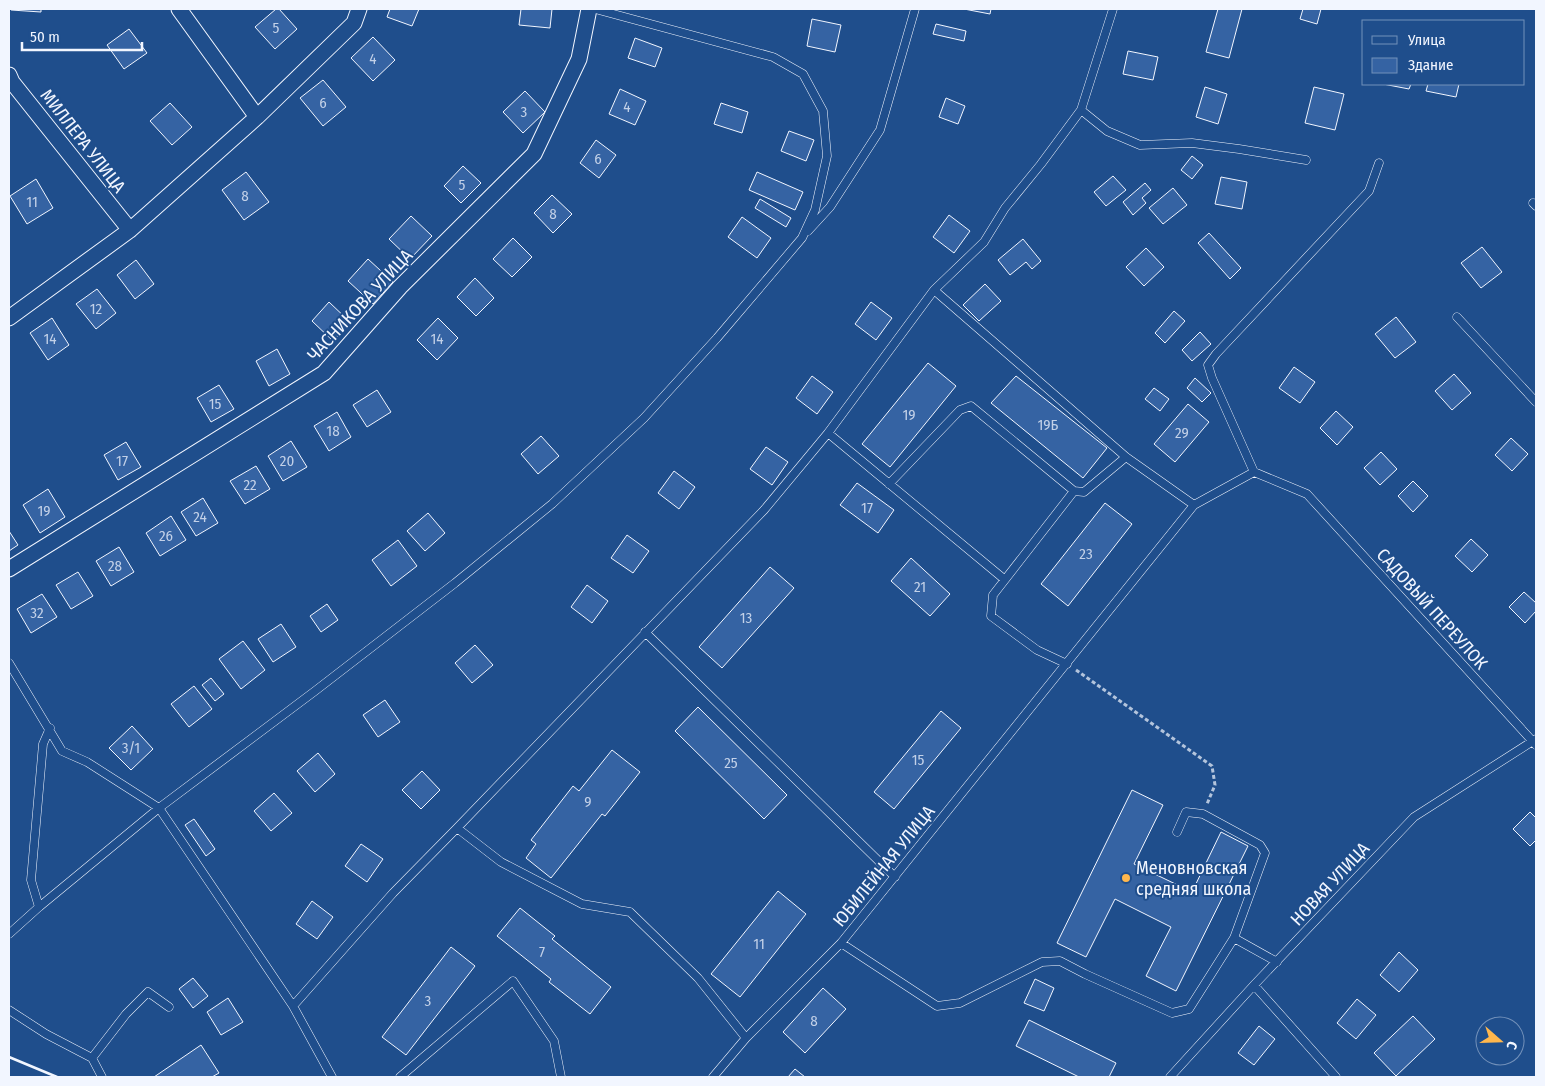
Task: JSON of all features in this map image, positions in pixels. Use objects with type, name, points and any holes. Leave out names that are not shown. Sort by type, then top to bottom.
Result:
[{"type":"street","points":[[179,9],[257,117]]},
{"type":"street","points":[[9,318],[130,230],[257,117],[354,23],[359,9]]},
{"type":"street","name":"ЧАСНИКОВА УЛИЦА","points":[[9,569],[324,373],[400,287],[534,154],[579,59],[589,9]]},
{"type":"street","name":"МИЛЛЕРА УЛИЦА","points":[[10,80],[130,230]]},
{"type":"lane","points":[[595,9],[773,57],[803,74],[823,111],[827,156],[815,210],[802,238]]},
{"type":"lane","points":[[9,934],[159,808],[315,691],[552,504],[644,418],[717,338],[830,208],[880,130],[915,9]]},
{"type":"lane","points":[[293,1006],[393,893],[764,510],[828,433],[934,290],[984,242],[1005,208],[1081,110],[1113,9]]},
{"type":"lane","points":[[1081,110],[1107,131],[1140,145],[1192,143],[1306,160]]},
{"type":"lane","points":[[1254,472],[1208,365],[1216,354],[1370,191],[1379,163]]},
{"type":"lane","points":[[934,290],[1126,457],[1194,505]]},
{"type":"lane","points":[[1456,317],[1536,402]]},
{"type":"lane","points":[[889,484],[960,410],[971,406],[1074,491],[1084,492],[1126,457]]},
{"type":"lane","points":[[828,433],[1004,579]]},
{"type":"lane","name":"САДОВЫЙ ПЕРЕУЛОК","points":[[1254,472],[1307,494],[1535,742]]},
{"type":"lane","name":"ЮБИЛЕЙНАЯ УЛИЦА","points":[[713,1077],[746,1038],[841,943],[1194,505],[1254,472]]},
{"type":"lane","points":[[1067,664],[1037,650],[991,616],[993,595],[1074,491]]},
{"type":"lane","points":[[645,632],[895,877]]},
{"type":"lane","points":[[9,663],[50,728],[62,751],[87,762],[159,808],[293,1006],[332,1077]]},
{"type":"lane","points":[[39,907],[31,880],[43,744],[50,728]]},
{"type":"lane","name":"НОВАЯ УЛИЦА","points":[[1170,1077],[1254,985],[1414,817],[1535,742]]},
{"type":"lane","points":[[841,943],[936,1006],[960,1003],[1042,962],[1060,961],[1172,1013],[1189,1010],[1234,938],[1265,854],[1260,845],[1203,814],[1186,812],[1177,832]]},
{"type":"lane","points":[[457,828],[501,862],[582,904],[630,912],[698,978],[746,1038]]},
{"type":"lane","points":[[1234,938],[1277,962]]},
{"type":"lane","points":[[400,1077],[512,981],[554,1041],[561,1077]]},
{"type":"lane","points":[[1254,985],[1336,1077]]},
{"type":"lane","points":[[92,1058],[126,1014],[148,992],[169,1007]]},
{"type":"lane","points":[[9,1010],[46,1034],[92,1058],[102,1077]]},
{"type":"path","points":[[1067,664],[1212,766],[1216,784],[1203,814]]},
{"type":"building","points":[[41,9],[41,12],[11,10]]},
{"type":"building","points":[[276,9],[279,9],[297,29],[275,49],[255,27]]},
{"type":"building","points":[[390,9],[419,9],[412,26],[387,17]]},
{"type":"building","points":[[521,9],[552,9],[550,28],[519,25]]},
{"type":"building","points":[[964,9],[991,9],[990,14]]},
{"type":"building","points":[[1218,9],[1242,9],[1229,58],[1206,52]]},
{"type":"building","points":[[1303,9],[1321,9],[1317,24],[1300,19]]},
{"type":"building","points":[[812,19],[841,25],[835,52],[807,46]]},
{"type":"building","points":[[936,24],[966,31],[964,41],[933,34]]},
{"type":"building","points":[[129,29],[147,53],[124,69],[107,45]]},
{"type":"building","points":[[373,37],[395,60],[373,81],[351,58]]},
{"type":"building","points":[[635,38],[662,48],[655,67],[628,58]]},
{"type":"building","points":[[1128,51],[1158,57],[1153,80],[1123,74]]},
{"type":"building","points":[[323,80],[346,107],[323,126],[300,98]]},
{"type":"building","points":[[1388,85],[1411,85],[1409,89]]},
{"type":"building","points":[[1428,85],[1459,85],[1456,97],[1426,91]]},
{"type":"building","points":[[1205,87],[1227,94],[1218,124],[1196,117]]},
{"type":"building","points":[[1314,87],[1344,94],[1335,130],[1305,123]]},
{"type":"building","points":[[620,89],[646,101],[635,125],[609,114]]},
{"type":"building","points":[[525,91],[545,112],[523,133],[503,112]]},
{"type":"building","points":[[946,98],[965,106],[958,124],[939,117]]},
{"type":"building","points":[[170,103],[192,127],[172,145],[150,121]]},
{"type":"building","points":[[721,103],[748,112],[742,133],[714,124]]},
{"type":"building","points":[[789,131],[814,140],[806,161],[781,151]]},
{"type":"building","points":[[596,140],[616,155],[599,178],[580,163]]},
{"type":"building","points":[[1192,156],[1203,165],[1192,179],[1181,170]]},
{"type":"building","points":[[463,166],[481,183],[461,203],[444,186]]},
{"type":"building","points":[[246,172],[269,202],[244,220],[222,190]]},
{"type":"building","points":[[757,172],[803,192],[795,210],[749,190]]},
{"type":"building","points":[[1113,176],[1126,190],[1106,206],[1094,192]]},
{"type":"building","points":[[1221,177],[1247,182],[1242,209],[1215,204]]},
{"type":"building","points":[[36,179],[53,208],[27,224],[10,196]]},
{"type":"building","points":[[1145,183],[1151,190],[1142,198],[1146,203],[1133,215],[1123,202]]},
{"type":"building","points":[[1173,188],[1187,205],[1163,224],[1149,208]]},
{"type":"building","points":[[552,195],[572,214],[553,233],[534,213]]},
{"type":"building","points":[[760,199],[791,218],[786,227],[755,208]]},
{"type":"building","points":[[949,215],[970,231],[954,253],[933,237]]},
{"type":"building","points":[[411,216],[432,236],[410,259],[389,239]]},
{"type":"building","points":[[742,217],[771,238],[757,258],[728,237]]},
{"type":"building","points":[[1209,233],[1241,268],[1230,279],[1198,243]]},
{"type":"building","points":[[513,238],[532,257],[512,277],[493,259]]},
{"type":"building","points":[[1023,239],[1041,261],[1032,269],[1026,262],[1010,275],[998,260]]},
{"type":"building","points":[[1482,247],[1502,272],[1481,288],[1461,263]]},
{"type":"building","points":[[1146,248],[1164,267],[1144,286],[1126,267]]},
{"type":"building","points":[[368,259],[393,282],[373,304],[348,281]]},
{"type":"building","points":[[136,260],[154,284],[135,299],[117,275]]},
{"type":"building","points":[[475,278],[494,298],[476,316],[457,297]]},
{"type":"building","points":[[985,284],[1001,301],[979,321],[963,305]]},
{"type":"building","points":[[97,289],[116,313],[96,329],[76,304]]},
{"type":"building","points":[[329,302],[350,322],[333,341],[312,321]]},
{"type":"building","points":[[871,302],[892,318],[876,340],[855,324]]},
{"type":"building","points":[[1174,311],[1185,321],[1165,343],[1155,333]]},
{"type":"building","points":[[1396,317],[1416,342],[1395,358],[1375,334]]},
{"type":"building","points":[[52,318],[69,345],[48,360],[30,333]]},
{"type":"building","points":[[438,318],[458,338],[437,360],[417,340]]},
{"type":"building","points":[[1200,332],[1211,344],[1192,361],[1182,350]]},
{"type":"building","points":[[277,349],[290,374],[269,386],[256,361]]},
{"type":"building","points":[[928,363],[956,386],[890,467],[862,444]]},
{"type":"building","points":[[1294,367],[1315,382],[1300,403],[1279,388]]},
{"type":"building","points":[[1454,374],[1471,393],[1452,410],[1435,391]]},
{"type":"building","points":[[812,376],[833,392],[817,414],[796,398]]},
{"type":"building","points":[[1016,376],[1107,448],[1083,478],[991,403]]},
{"type":"building","points":[[1195,378],[1211,393],[1202,402],[1187,388]]},
{"type":"building","points":[[219,385],[234,409],[211,422],[197,398]]},
{"type":"building","points":[[1154,388],[1169,399],[1160,411],[1145,399]]},
{"type":"building","points":[[377,390],[391,412],[367,427],[353,405]]},
{"type":"building","points":[[1188,404],[1209,422],[1175,462],[1154,444]]},
{"type":"building","points":[[1336,411],[1353,427],[1337,445],[1320,428]]},
{"type":"building","points":[[337,412],[351,437],[329,451],[314,426]]},
{"type":"building","points":[[541,436],[559,456],[538,474],[521,454]]},
{"type":"building","points":[[1511,438],[1528,454],[1512,471],[1495,455]]},
{"type":"building","points":[[291,441],[307,467],[283,481],[268,456]]},
{"type":"building","points":[[126,442],[141,467],[118,480],[104,455]]},
{"type":"building","points":[[766,447],[788,462],[772,485],[750,469]]},
{"type":"building","points":[[1381,452],[1397,469],[1380,485],[1364,468]]},
{"type":"building","points":[[256,466],[270,489],[245,504],[230,481]]},
{"type":"building","points":[[674,471],[695,487],[679,509],[658,493]]},
{"type":"building","points":[[1413,481],[1428,496],[1413,512],[1398,496]]},
{"type":"building","points":[[857,483],[894,510],[878,533],[840,505]]},
{"type":"building","points":[[48,489],[65,517],[40,533],[23,505]]},
{"type":"building","points":[[203,498],[218,523],[196,536],[181,512]]},
{"type":"building","points":[[1105,503],[1132,524],[1068,606],[1041,584]]},
{"type":"building","points":[[428,513],[445,533],[425,551],[407,531]]},
{"type":"building","points":[[171,516],[186,540],[160,556],[146,533]]},
{"type":"building","points":[[9,531],[18,545],[9,551]]},
{"type":"building","points":[[627,535],[649,551],[633,573],[611,558]]},
{"type":"building","points":[[1471,539],[1488,555],[1472,572],[1455,556]]},
{"type":"building","points":[[398,540],[417,566],[391,586],[372,560]]},
{"type":"building","points":[[119,547],[134,572],[111,586],[96,561]]},
{"type":"building","points":[[911,558],[950,594],[930,616],[891,581]]},
{"type":"building","points":[[770,567],[794,588],[722,668],[699,647]]},
{"type":"building","points":[[78,572],[93,596],[71,609],[56,585]]},
{"type":"building","points":[[587,585],[608,601],[592,623],[571,607]]},
{"type":"building","points":[[1524,592],[1536,603],[1536,611],[1525,623],[1509,607]]},
{"type":"building","points":[[42,594],[57,617],[31,633],[17,609]]},
{"type":"building","points":[[327,604],[338,620],[321,632],[310,616]]},
{"type":"building","points":[[281,624],[296,647],[273,662],[258,639]]},
{"type":"building","points":[[243,641],[265,670],[241,689],[219,659]]},
{"type":"building","points":[[475,645],[493,665],[472,683],[455,663]]},
{"type":"building","points":[[211,678],[224,694],[215,701],[202,685]]},
{"type":"building","points":[[194,686],[212,709],[189,727],[171,704]]},
{"type":"building","points":[[385,700],[400,722],[378,737],[363,715]]},
{"type":"building","points":[[698,707],[787,795],[764,819],[675,731]]},
{"type":"building","points":[[941,711],[961,728],[894,809],[874,792]]},
{"type":"building","points":[[132,726],[153,749],[131,770],[109,748]]},
{"type":"building","points":[[612,750],[640,772],[605,816],[602,814],[551,878],[526,858],[536,844],[531,840],[573,786],[579,791]]},
{"type":"building","points":[[318,753],[335,774],[315,792],[297,771]]},
{"type":"building","points":[[422,771],[440,790],[421,809],[402,790]]},
{"type":"building","name":"Меновновская средняя школа","points":[[1132,790],[1163,805],[1134,864],[1192,892],[1221,832],[1248,846],[1176,991],[1146,976],[1171,927],[1115,899],[1086,957],[1057,943]]},
{"type":"building","points":[[274,793],[292,813],[271,831],[254,811]]},
{"type":"building","points":[[1530,812],[1536,818],[1536,840],[1530,846],[1513,829]]},
{"type":"building","points":[[194,819],[215,849],[206,856],[185,825]]},
{"type":"building","points":[[361,844],[383,859],[367,882],[345,866]]},
{"type":"building","points":[[778,891],[806,914],[740,997],[711,974]]},
{"type":"building","points":[[312,901],[333,917],[317,939],[296,924]]},
{"type":"building","points":[[520,908],[555,936],[552,939],[611,987],[590,1014],[549,982],[551,979],[497,936]]},
{"type":"building","points":[[451,947],[475,966],[406,1055],[382,1037]]},
{"type":"building","points":[[1399,952],[1418,970],[1399,992],[1380,975]]},
{"type":"building","points":[[193,978],[208,996],[193,1008],[179,989]]},
{"type":"building","points":[[1035,979],[1054,988],[1044,1011],[1024,1003]]},
{"type":"building","points":[[823,988],[846,1009],[805,1053],[783,1032]]},
{"type":"building","points":[[228,998],[243,1022],[221,1035],[207,1012]]},
{"type":"building","points":[[1357,999],[1376,1015],[1356,1039],[1337,1023]]},
{"type":"building","points":[[1413,1016],[1435,1039],[1396,1076],[1374,1053]]},
{"type":"building","points":[[1029,1020],[1116,1063],[1109,1077],[1079,1077],[1016,1046]]},
{"type":"building","points":[[1259,1026],[1275,1039],[1254,1065],[1238,1053]]},
{"type":"building","points":[[201,1045],[219,1073],[212,1077],[154,1077]]},
{"type":"building","points":[[795,1069],[805,1077],[788,1077]]},
{"type":"wall","points":[[9,1057],[57,1077]]},
{"type":"place","name":"Меновновская средняя школа","points":[[1126,878]]}]
